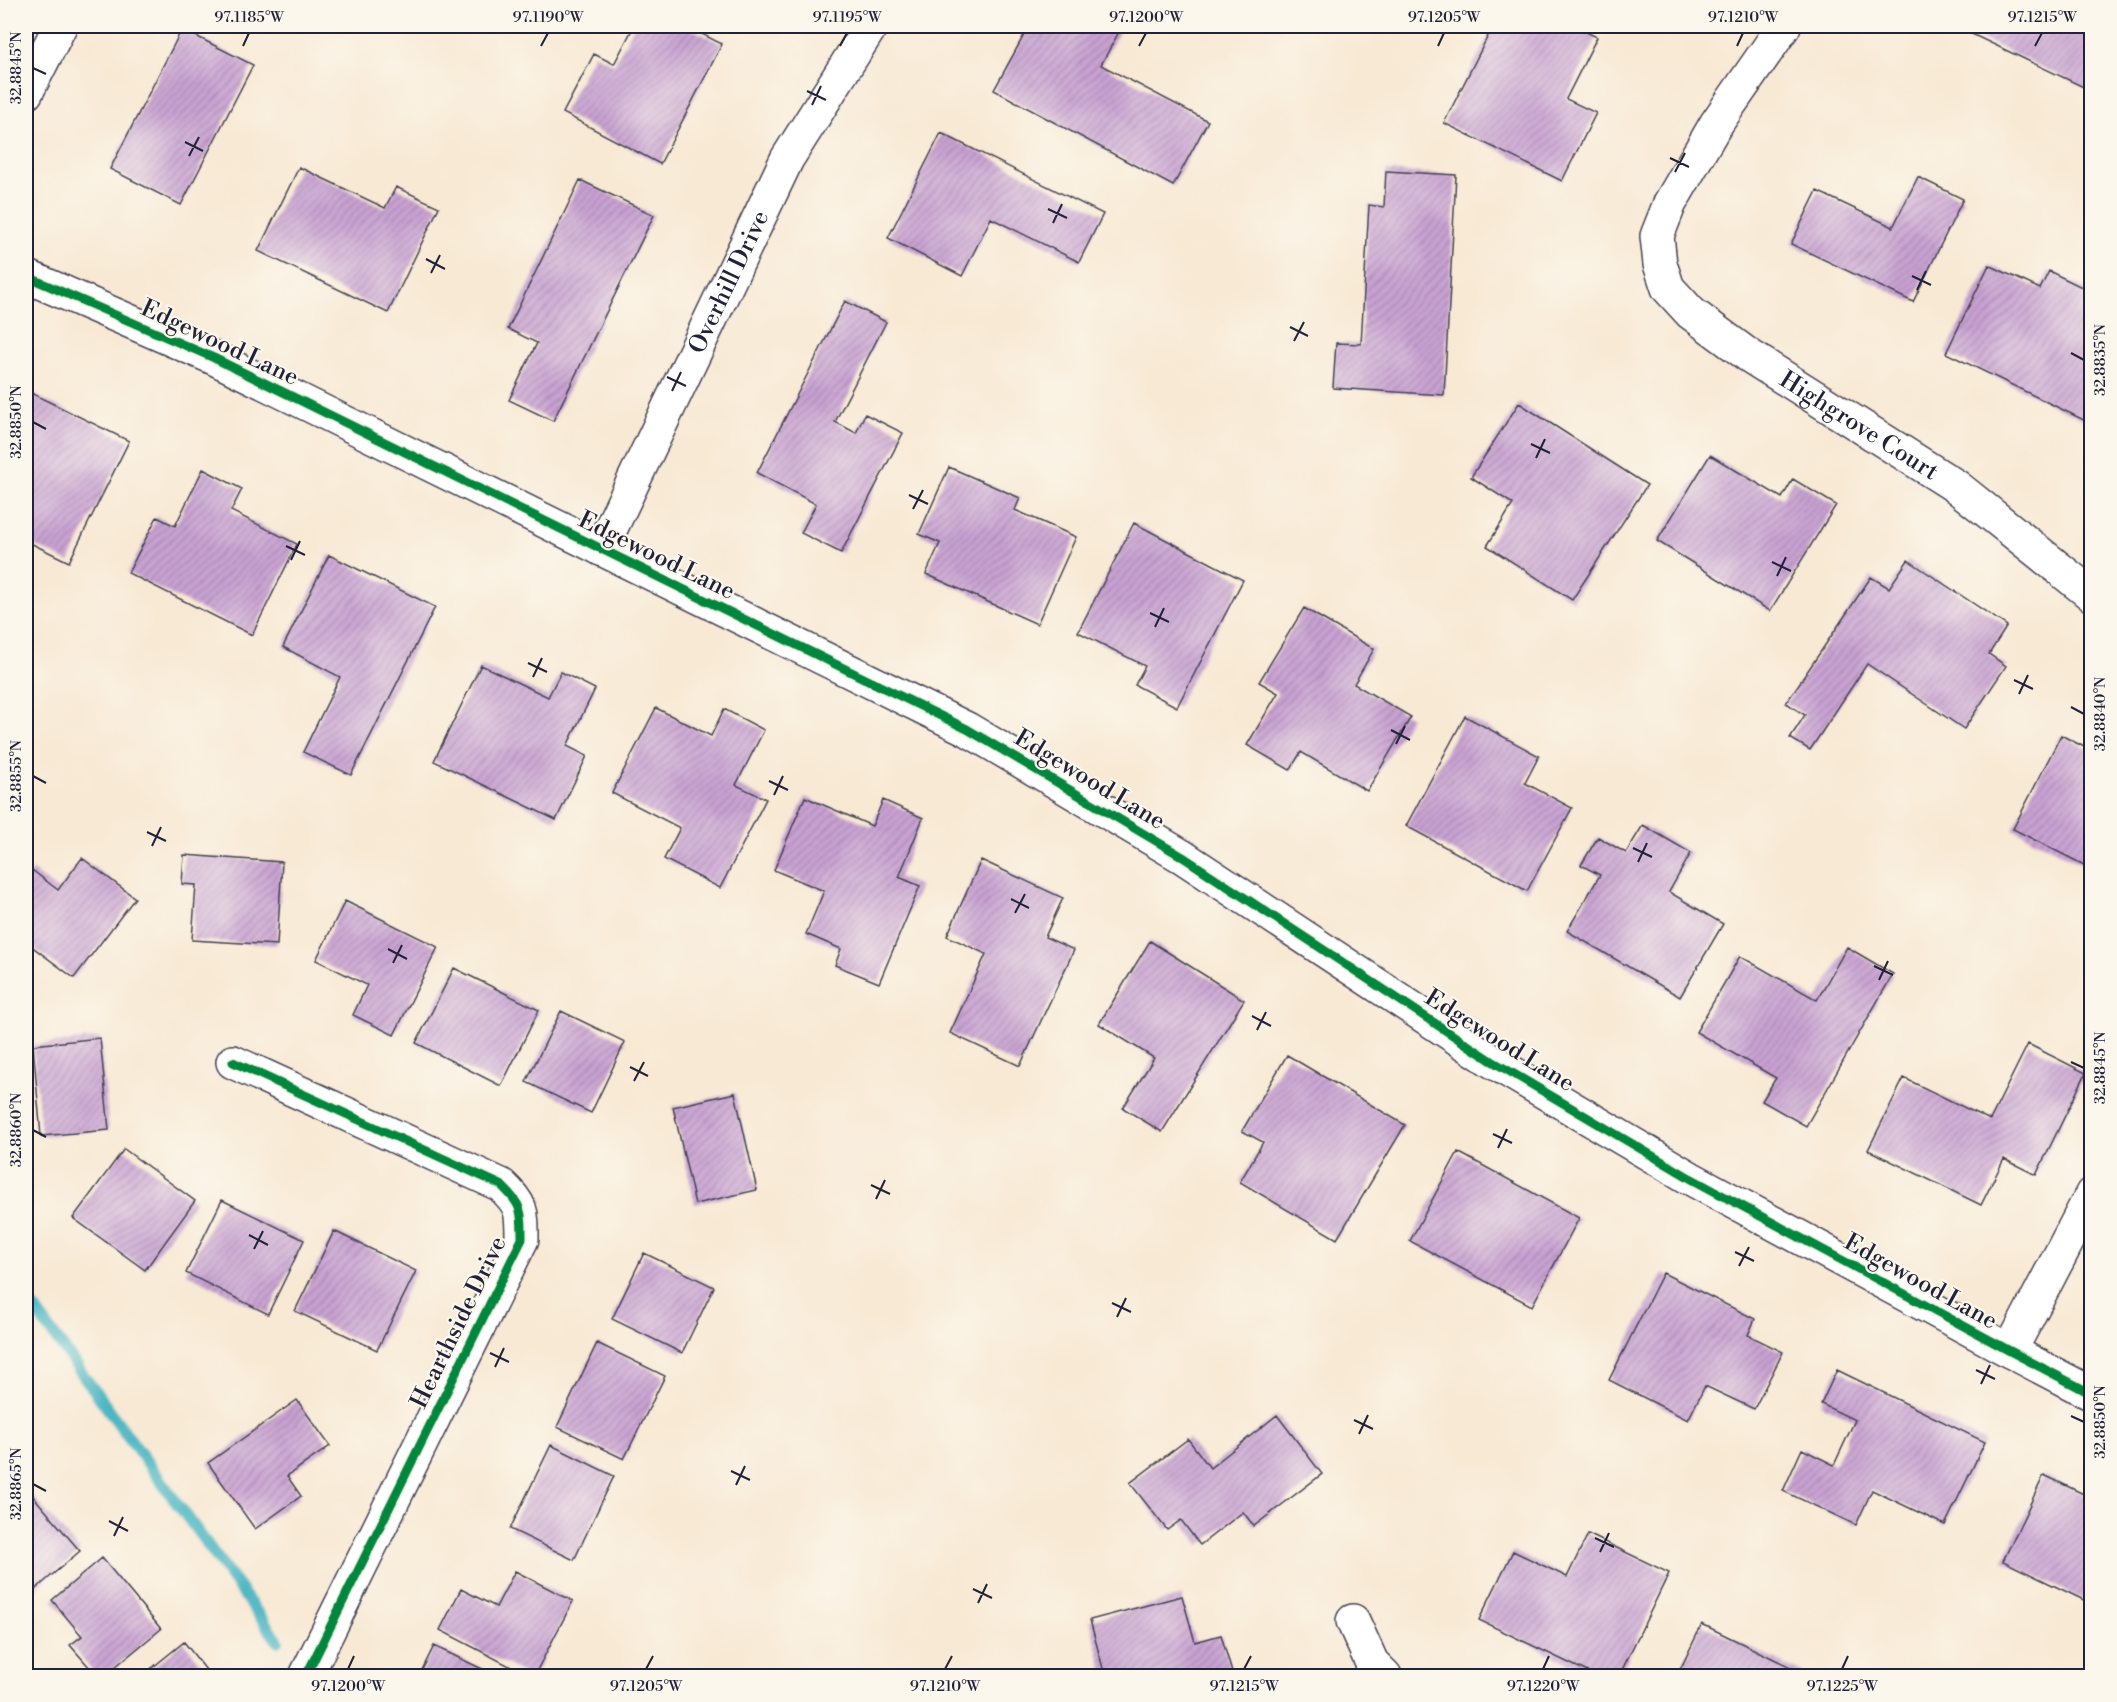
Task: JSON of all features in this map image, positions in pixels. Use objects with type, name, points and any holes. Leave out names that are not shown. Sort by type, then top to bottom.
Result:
[{"type":"street","points":[[26,93],[60,26]]},
{"type":"street","name":"Overhill Drive","points":[[601,549],[787,159],[871,26]]},
{"type":"street","name":"Highgrove Court","points":[[1784,26],[1716,124],[1670,203],[1657,236],[1660,264],[1668,288],[1691,313],[1748,355],[1957,487],[2091,595]]},
{"type":"street","name":"Edgewood Lane","points":[[26,276],[214,358],[967,729],[1183,856],[1492,1061],[1690,1178],[2091,1394]]},
{"type":"street","name":"Hearthside Drive","points":[[233,1062],[501,1185],[516,1199],[522,1216],[522,1239],[306,1677]]},
{"type":"street","points":[[2010,1351],[2091,1194]]},
{"type":"street","points":[[1353,1621],[1372,1663],[1384,1677]]},
{"type":"building","points":[[634,26],[686,26],[722,44],[660,164],[563,113],[594,54],[614,64]]},
{"type":"building","points":[[1029,26],[1122,26],[1101,65],[1208,121],[1173,186],[994,90]]},
{"type":"building","points":[[1493,26],[1573,26],[1597,37],[1566,99],[1596,113],[1562,181],[1444,123]]},
{"type":"building","points":[[1963,26],[2092,26],[2092,91],[1961,29]]},
{"type":"building","points":[[182,29],[253,65],[181,205],[110,169]]},
{"type":"building","points":[[941,133],[1103,214],[1079,262],[991,218],[962,276],[888,238]]},
{"type":"building","points":[[299,167],[385,208],[396,187],[439,207],[388,313],[258,251]]},
{"type":"building","points":[[1386,171],[1456,175],[1444,395],[1333,388],[1336,343],[1361,344],[1369,205],[1384,207]]},
{"type":"building","points":[[1918,177],[1963,199],[1913,302],[1791,244],[1817,191],[1893,227]]},
{"type":"building","points":[[580,180],[654,215],[553,421],[509,400],[537,343],[508,329]]},
{"type":"building","points":[[1989,265],[2040,289],[2049,271],[2092,292],[2092,424],[1946,353]]},
{"type":"building","points":[[845,301],[886,322],[835,422],[856,433],[865,414],[903,433],[841,553],[801,533],[816,504],[757,473]]},
{"type":"building","points":[[31,393],[129,441],[69,562],[26,541],[26,403]]},
{"type":"building","points":[[1519,403],[1647,485],[1572,600],[1487,546],[1513,504],[1471,477]]},
{"type":"building","points":[[1710,455],[1782,498],[1793,479],[1836,505],[1770,611],[1657,541]]},
{"type":"building","points":[[949,467],[1020,498],[1015,510],[1076,537],[1037,624],[926,574],[940,543],[919,534]]},
{"type":"building","points":[[203,469],[242,489],[231,511],[297,544],[252,635],[128,573],[157,517],[175,526]]},
{"type":"building","points":[[1134,523],[1243,580],[1177,707],[1135,685],[1145,666],[1078,632]]},
{"type":"building","points":[[329,555],[435,607],[351,775],[303,752],[340,677],[283,647]]},
{"type":"building","points":[[1908,560],[2007,626],[1989,654],[2006,666],[1964,729],[1867,664],[1810,750],[1790,738],[1805,715],[1786,703],[1871,577],[1889,588]]},
{"type":"building","points":[[1304,608],[1374,649],[1354,684],[1411,717],[1367,791],[1301,752],[1290,770],[1247,745],[1278,693],[1259,682]]},
{"type":"building","points":[[481,665],[548,697],[561,672],[595,689],[567,746],[587,756],[556,820],[434,761]]},
{"type":"building","points":[[656,708],[711,736],[724,709],[764,730],[736,785],[766,799],[720,888],[664,859],[680,828],[612,793]]},
{"type":"building","points":[[1465,716],[1539,756],[1525,783],[1572,808],[1527,891],[1406,826]]},
{"type":"building","points":[[2061,735],[2092,751],[2092,869],[2013,829]]},
{"type":"building","points":[[805,797],[872,826],[883,800],[923,818],[899,877],[920,886],[879,983],[835,965],[841,949],[806,934],[824,891],[774,870]]},
{"type":"building","points":[[1643,825],[1691,853],[1669,892],[1723,924],[1680,997],[1567,931],[1600,875],[1581,865],[1598,837],[1626,853]]},
{"type":"building","points":[[184,855],[282,862],[277,945],[192,940],[196,885],[182,884]]},
{"type":"building","points":[[82,858],[135,898],[74,978],[26,942],[26,879],[32,870],[58,890]]},
{"type":"building","points":[[981,860],[1063,898],[1045,937],[1074,950],[1020,1066],[950,1033],[986,954],[947,936]]},
{"type":"building","points":[[345,901],[438,947],[394,1035],[353,1015],[367,985],[316,960]]},
{"type":"building","points":[[1150,941],[1244,1000],[1162,1132],[1123,1108],[1154,1058],[1099,1024]]},
{"type":"building","points":[[1847,947],[1893,974],[1806,1126],[1762,1101],[1776,1078],[1696,1032],[1740,956],[1817,1000]]},
{"type":"building","points":[[454,968],[539,1010],[501,1086],[416,1043]]},
{"type":"building","points":[[561,1011],[625,1042],[591,1113],[526,1082]]},
{"type":"building","points":[[100,1038],[109,1130],[41,1136],[33,1045]]},
{"type":"building","points":[[2028,1044],[2086,1073],[2036,1175],[2004,1159],[1981,1205],[1868,1150],[1904,1078],[1990,1120]]},
{"type":"building","points":[[1287,1055],[1405,1125],[1337,1239],[1240,1182],[1263,1142],[1242,1131]]},
{"type":"building","points":[[735,1093],[757,1190],[695,1204],[673,1107]]},
{"type":"building","points":[[124,1149],[195,1201],[145,1270],[73,1218]]},
{"type":"building","points":[[1458,1152],[1579,1218],[1532,1306],[1410,1241]]},
{"type":"building","points":[[222,1200],[304,1240],[268,1314],[186,1273]]},
{"type":"building","points":[[334,1231],[416,1271],[377,1350],[295,1311]]},
{"type":"building","points":[[644,1253],[714,1287],[682,1353],[612,1319]]},
{"type":"building","points":[[1663,1273],[1755,1319],[1748,1335],[1783,1352],[1754,1409],[1705,1386],[1688,1420],[1609,1380]]},
{"type":"building","points":[[597,1343],[665,1376],[624,1459],[557,1427]]},
{"type":"building","points":[[1837,1370],[1985,1442],[1945,1525],[1872,1490],[1856,1525],[1783,1491],[1802,1449],[1834,1465],[1855,1420],[1821,1404]]},
{"type":"building","points":[[297,1400],[330,1446],[287,1476],[301,1496],[255,1529],[208,1463]]},
{"type":"building","points":[[1277,1415],[1322,1474],[1254,1526],[1243,1512],[1200,1545],[1181,1520],[1167,1530],[1130,1483],[1188,1439],[1210,1468]]},
{"type":"building","points":[[551,1445],[614,1476],[574,1560],[510,1529]]},
{"type":"building","points":[[2044,1475],[2092,1498],[2092,1604],[2003,1561]]},
{"type":"building","points":[[26,1488],[80,1551],[30,1594],[26,1589]]},
{"type":"building","points":[[1588,1534],[1669,1573],[1619,1676],[1596,1676],[1479,1620],[1513,1551],[1567,1577]]},
{"type":"building","points":[[102,1558],[161,1629],[104,1676],[97,1676],[70,1645],[82,1636],[52,1600]]},
{"type":"building","points":[[515,1571],[573,1601],[534,1676],[529,1676],[440,1630],[461,1589],[496,1607]]},
{"type":"building","points":[[1182,1596],[1195,1642],[1221,1635],[1233,1676],[1155,1676],[1155,1674],[1105,1676],[1090,1620]]},
{"type":"building","points":[[1702,1624],[1809,1676],[1677,1676]]},
{"type":"building","points":[[184,1642],[206,1670],[203,1671],[207,1676],[142,1676]]},
{"type":"building","points":[[434,1646],[497,1676],[419,1676]]},
{"type":"waterway","points":[[26,1297],[278,1641]]},
{"type":"cycle path","points":[[26,276],[214,358],[967,729],[1183,857],[1492,1061],[1690,1178],[2092,1394]]},
{"type":"cycle path","points":[[233,1062],[501,1185],[517,1203],[522,1221],[522,1239],[306,1676]]}]
